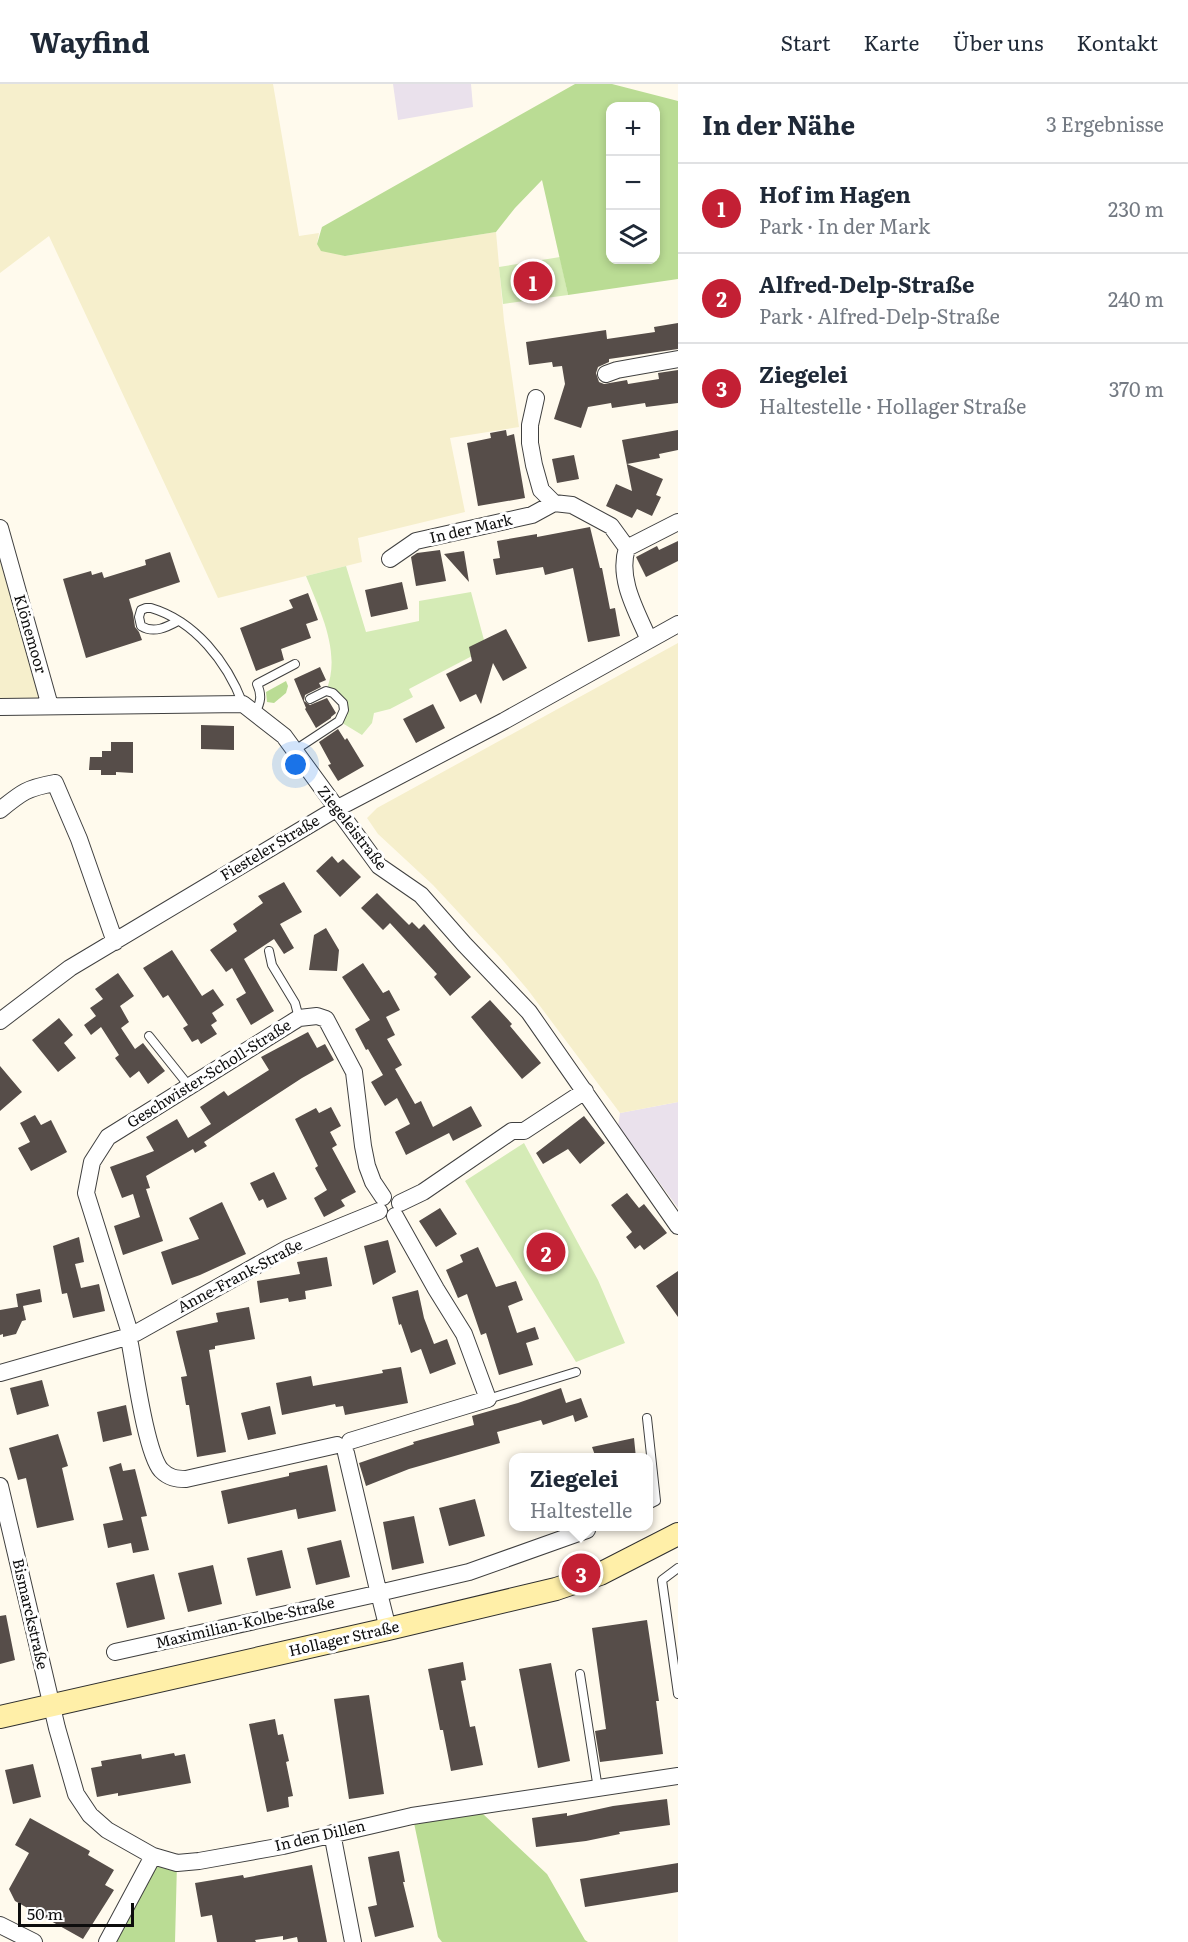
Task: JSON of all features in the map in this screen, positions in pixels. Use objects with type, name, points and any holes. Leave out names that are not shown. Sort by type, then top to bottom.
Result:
[{"type":"main road","name":"Hollager Straße","points":[[0,1717],[556,1589],[600,1575],[678,1534]]},
{"type":"street","points":[[606,374],[678,359]]},
{"type":"street","points":[[536,398],[530,443],[541,490],[554,502],[572,505],[611,526],[627,548]]},
{"type":"street","name":"In der Mark","points":[[390,559],[416,541],[532,515],[554,502]]},
{"type":"street","points":[[649,640],[626,583],[624,558],[627,548],[678,522]]},
{"type":"street","name":"Klönemoor","points":[[0,528],[50,706]]},
{"type":"street","name":"Fiesteler Straße","points":[[1,1018],[70,968],[336,809],[504,721],[678,624]]},
{"type":"street","points":[[0,707],[249,708]]},
{"type":"street","name":"Ziegeleistraße","points":[[249,708],[284,736],[379,866],[421,895],[464,944],[529,1011],[678,1226]]},
{"type":"street","points":[[0,810],[21,792],[55,783],[79,839],[115,942]]},
{"type":"street","name":"Geschwister-Scholl-Straße","points":[[389,1207],[373,1182],[365,1156],[354,1072],[326,1019],[317,1016],[299,1018],[108,1137],[92,1162],[86,1192],[129,1336],[148,1435],[161,1469],[173,1478],[186,1479],[344,1446],[488,1399]]},
{"type":"street","name":"Anne-Frank-Straße","points":[[0,1373],[129,1336],[288,1248],[423,1192],[512,1131],[524,1131],[585,1091]]},
{"type":"street","points":[[389,1207],[464,1334],[488,1399]]},
{"type":"street","points":[[344,1446],[388,1629]]},
{"type":"street","name":"Bismarckstraße","points":[[0,1486],[52,1706]]},
{"type":"street","name":"Maximilian-Kolbe-Straße","points":[[115,1653],[469,1572],[583,1531]]},
{"type":"street","name":"In den Dillen","points":[[52,1706],[76,1794],[90,1815],[107,1830],[153,1856],[177,1863],[283,1846],[412,1816],[678,1776]]},
{"type":"street","points":[[332,1833],[353,1942]]},
{"type":"street","points":[[107,1942],[153,1856]]},
{"type":"street","points":[[0,1925],[34,1942]]},
{"type":"lane","points":[[178,621],[202,640],[221,660],[249,708],[261,703],[257,684],[295,664]]},
{"type":"lane","points":[[295,750],[339,721],[344,710],[343,703],[338,697],[326,691],[310,699]]},
{"type":"lane","points":[[269,951],[272,965],[296,1003],[299,1018]]},
{"type":"lane","points":[[149,1036],[189,1086]]},
{"type":"lane","points":[[488,1399],[576,1372]]},
{"type":"lane","points":[[647,1418],[651,1453]]},
{"type":"lane","points":[[653,1473],[656,1501],[653,1502]]},
{"type":"lane","points":[[678,1568],[662,1580],[678,1694]]},
{"type":"lane","points":[[580,1674],[598,1789]]},
{"type":"shaded area","points":[[0,84],[273,84],[299,236],[319,233],[317,244],[345,256],[496,232],[504,321],[519,427],[450,438],[465,512],[358,538],[362,562],[218,598],[49,236],[0,273]]},
{"type":"shaded area","points":[[393,84],[471,84],[473,107],[398,120]]},
{"type":"shaded area","points":[[0,528],[50,706],[0,707]]},
{"type":"shaded area","points":[[678,643],[678,1102],[620,1113],[528,990],[500,957],[433,885],[378,834],[367,818],[377,808]]},
{"type":"shaded area","points":[[678,1102],[678,1208],[618,1126],[620,1113]]},
{"type":"green space","points":[[575,84],[612,84],[678,101],[678,279],[568,295],[542,180],[496,232],[345,256],[321,251],[317,244],[322,227]]},
{"type":"green space","points":[[560,257],[568,295],[503,304],[499,267]]},
{"type":"green space","points":[[346,566],[366,632],[419,621],[419,601],[471,592],[487,651],[472,656],[409,689],[413,697],[390,709],[374,713],[372,723],[362,735],[339,721],[343,703],[326,691],[332,662],[330,647],[323,618],[306,576]]},
{"type":"green space","points":[[286,681],[288,686],[286,693],[274,703],[267,702],[266,692]]},
{"type":"green space","points":[[524,1143],[598,1280],[625,1343],[576,1362],[465,1181]]},
{"type":"green space","points":[[469,1812],[483,1814],[547,1874],[588,1942],[442,1942],[438,1937],[414,1823]]},
{"type":"green space","points":[[153,1856],[177,1863],[175,1942],[107,1942]]},
{"type":"building","points":[[678,323],[678,349],[609,359],[609,362],[598,367],[596,373],[599,382],[604,384],[627,380],[628,384],[659,379],[658,373],[678,370],[678,403],[646,407],[645,403],[612,408],[611,403],[588,407],[581,428],[554,419],[565,384],[562,366],[553,367],[552,362],[529,365],[526,342],[606,330],[607,339],[655,332],[654,327]]},
{"type":"building","points":[[506,430],[507,436],[514,434],[525,498],[478,506],[467,443],[491,438],[490,433]]},
{"type":"building","points":[[678,430],[678,450],[659,454],[660,458],[627,464],[663,479],[656,495],[661,497],[652,516],[637,509],[632,518],[606,506],[616,484],[632,491],[622,440]]},
{"type":"building","points":[[574,455],[579,479],[557,483],[552,459]]},
{"type":"building","points":[[590,527],[600,568],[602,568],[610,609],[615,608],[620,636],[588,642],[573,568],[545,575],[543,567],[496,575],[493,559],[500,558],[497,541],[537,534],[537,537]]},
{"type":"building","points":[[678,541],[678,561],[646,577],[636,557],[657,546],[659,550]]},
{"type":"building","points":[[440,550],[446,581],[416,586],[411,557],[417,553]]},
{"type":"building","points":[[464,551],[469,582],[444,554]]},
{"type":"building","points":[[170,552],[180,582],[129,599],[135,627],[142,640],[86,658],[63,579],[91,571],[92,575],[102,572],[104,578],[146,565],[145,560]]},
{"type":"building","points":[[402,582],[408,609],[371,617],[365,590]]},
{"type":"building","points":[[308,593],[318,620],[306,624],[311,638],[281,649],[284,660],[256,671],[240,628],[293,608],[289,600]]},
{"type":"building","points":[[506,629],[527,668],[503,681],[493,663],[481,704],[476,694],[460,702],[446,674],[472,661],[469,647]]},
{"type":"building","points":[[320,667],[326,680],[319,683],[321,687],[305,695],[304,701],[310,705],[327,698],[336,713],[316,728],[305,709],[294,679]]},
{"type":"building","points":[[433,704],[445,728],[416,743],[403,719]]},
{"type":"building","points":[[201,725],[234,726],[234,750],[201,749]]},
{"type":"building","points":[[338,729],[345,740],[347,738],[364,766],[338,781],[328,765],[331,764],[319,742]]},
{"type":"building","points":[[111,742],[133,742],[133,773],[116,772],[116,775],[101,775],[101,770],[89,770],[90,757],[102,757],[102,751],[111,751]]},
{"type":"building","points":[[332,856],[338,863],[343,859],[361,877],[340,897],[316,871]]},
{"type":"building","points":[[284,882],[302,912],[280,924],[294,948],[284,954],[274,939],[244,959],[274,1011],[251,1025],[236,999],[246,993],[232,968],[226,972],[210,950],[237,931],[233,924],[263,903],[258,896]]},
{"type":"building","points":[[377,893],[409,925],[412,922],[419,929],[424,924],[471,977],[450,996],[434,977],[437,974],[390,923],[383,930],[361,908]]},
{"type":"building","points":[[326,928],[339,950],[337,971],[309,970],[314,935]]},
{"type":"building","points":[[172,950],[202,996],[213,989],[224,1005],[212,1013],[217,1021],[211,1025],[217,1034],[201,1044],[198,1039],[192,1042],[183,1028],[188,1025],[168,995],[163,998],[143,968]]},
{"type":"building","points":[[363,963],[383,993],[389,990],[400,1010],[386,1017],[395,1035],[387,1039],[402,1065],[395,1069],[415,1104],[421,1101],[433,1127],[471,1106],[482,1126],[453,1141],[449,1133],[406,1155],[395,1132],[410,1124],[397,1098],[385,1106],[371,1082],[383,1075],[355,1029],[370,1020],[342,977]]},
{"type":"building","points":[[118,973],[134,996],[120,1006],[129,1022],[121,1028],[135,1049],[143,1043],[165,1071],[148,1084],[139,1071],[130,1078],[115,1058],[119,1055],[101,1027],[91,1035],[84,1025],[96,1016],[90,1008],[103,999],[95,989]]},
{"type":"building","points":[[490,1000],[512,1024],[510,1026],[541,1063],[522,1079],[471,1017]]},
{"type":"building","points":[[59,1018],[73,1035],[64,1043],[76,1058],[58,1072],[32,1040]]},
{"type":"building","points":[[308,1032],[317,1048],[325,1044],[334,1060],[302,1078],[204,1142],[207,1146],[195,1153],[193,1149],[146,1176],[150,1188],[146,1189],[163,1241],[123,1255],[114,1226],[140,1217],[133,1194],[122,1198],[110,1167],[154,1151],[146,1137],[177,1119],[188,1138],[211,1124],[200,1107],[224,1091],[228,1096],[269,1070],[261,1057]]},
{"type":"building","points":[[0,1066],[22,1092],[0,1111]]},
{"type":"building","points":[[331,1107],[341,1126],[330,1132],[337,1145],[332,1148],[356,1192],[341,1200],[345,1206],[324,1217],[314,1198],[327,1190],[315,1168],[318,1166],[295,1119],[316,1108],[319,1113]]},
{"type":"building","points":[[35,1115],[41,1125],[51,1120],[67,1152],[31,1171],[18,1148],[30,1142],[20,1123]]},
{"type":"building","points":[[584,1116],[605,1143],[580,1164],[568,1149],[543,1164],[536,1153]]},
{"type":"building","points":[[274,1172],[287,1199],[267,1208],[263,1199],[259,1201],[250,1183]]},
{"type":"building","points":[[627,1193],[639,1208],[644,1204],[667,1233],[644,1250],[640,1245],[635,1249],[626,1237],[632,1232],[611,1205]]},
{"type":"building","points":[[222,1202],[246,1254],[172,1285],[161,1252],[199,1239],[189,1218]]},
{"type":"building","points":[[440,1208],[457,1234],[436,1247],[419,1221]]},
{"type":"building","points":[[79,1237],[84,1262],[75,1264],[81,1288],[99,1284],[105,1311],[73,1318],[67,1293],[62,1294],[53,1246]]},
{"type":"building","points":[[388,1240],[396,1272],[373,1285],[364,1246]]},
{"type":"building","points":[[478,1247],[496,1287],[516,1281],[523,1300],[508,1306],[517,1333],[535,1327],[539,1339],[526,1343],[533,1365],[499,1375],[486,1333],[481,1335],[467,1294],[458,1298],[446,1270],[463,1262],[460,1255]]},
{"type":"building","points":[[327,1257],[332,1286],[305,1291],[306,1299],[289,1302],[288,1298],[260,1303],[257,1281],[300,1274],[297,1262]]},
{"type":"building","points":[[678,1271],[678,1317],[656,1286]]},
{"type":"building","points":[[40,1289],[42,1302],[18,1307],[16,1294]]},
{"type":"building","points":[[418,1290],[424,1318],[434,1344],[447,1339],[456,1364],[430,1374],[421,1349],[411,1353],[401,1324],[399,1325],[392,1297]]},
{"type":"building","points":[[23,1306],[26,1320],[22,1321],[16,1334],[3,1337],[3,1334],[0,1335],[0,1310]]},
{"type":"building","points":[[249,1307],[255,1339],[215,1346],[215,1349],[209,1350],[226,1452],[197,1457],[189,1405],[186,1405],[181,1377],[187,1376],[176,1331],[218,1322],[216,1313]]},
{"type":"building","points":[[401,1367],[408,1403],[345,1415],[343,1406],[336,1407],[335,1404],[282,1415],[276,1383],[311,1376],[313,1386],[383,1373],[382,1370]]},
{"type":"building","points":[[42,1380],[49,1406],[17,1415],[10,1388]]},
{"type":"building","points":[[561,1388],[566,1403],[581,1398],[588,1417],[575,1422],[573,1415],[543,1425],[541,1420],[497,1432],[500,1443],[409,1469],[366,1486],[359,1463],[414,1444],[413,1442],[474,1425],[472,1416]]},
{"type":"building","points":[[126,1405],[132,1435],[103,1442],[97,1412]]},
{"type":"building","points":[[270,1406],[276,1434],[248,1440],[241,1413]]},
{"type":"building","points":[[58,1434],[68,1466],[62,1468],[74,1520],[37,1528],[26,1478],[18,1480],[9,1448]]},
{"type":"building","points":[[634,1438],[636,1453],[594,1453],[592,1447]]},
{"type":"building","points":[[121,1463],[123,1471],[135,1469],[147,1516],[141,1517],[149,1550],[133,1553],[131,1543],[108,1548],[103,1524],[123,1520],[109,1467]]},
{"type":"building","points":[[327,1465],[336,1511],[298,1519],[296,1509],[228,1524],[221,1491]]},
{"type":"building","points":[[475,1499],[485,1536],[449,1546],[439,1508]]},
{"type":"building","points":[[414,1516],[424,1563],[392,1570],[383,1522]]},
{"type":"building","points":[[341,1540],[350,1577],[316,1585],[307,1548]]},
{"type":"building","points":[[282,1550],[291,1588],[256,1596],[247,1558]]},
{"type":"building","points":[[213,1565],[222,1604],[188,1612],[178,1573]]},
{"type":"building","points":[[154,1574],[165,1619],[127,1628],[116,1583]]},
{"type":"building","points":[[6,1615],[15,1660],[0,1664],[0,1616]]},
{"type":"building","points":[[647,1620],[659,1701],[656,1701],[663,1754],[600,1762],[595,1731],[606,1729],[592,1628]]},
{"type":"building","points":[[463,1662],[466,1680],[461,1681],[470,1727],[475,1726],[483,1765],[451,1771],[428,1669]]},
{"type":"building","points":[[551,1663],[570,1761],[538,1768],[519,1669]]},
{"type":"building","points":[[369,1695],[384,1794],[349,1799],[334,1699]]},
{"type":"building","points":[[275,1719],[278,1735],[283,1734],[293,1796],[288,1797],[289,1807],[267,1812],[249,1724]]},
{"type":"building","points":[[174,1753],[175,1756],[185,1754],[191,1783],[118,1796],[118,1793],[97,1797],[91,1768],[102,1766],[101,1761],[141,1754],[142,1759]]},
{"type":"building","points":[[33,1764],[41,1797],[13,1804],[5,1770]]},
{"type":"building","points":[[667,1799],[670,1825],[619,1832],[620,1834],[586,1841],[536,1847],[532,1818],[567,1813],[567,1816],[613,1806]]},
{"type":"building","points":[[30,1818],[90,1851],[88,1855],[114,1870],[105,1885],[114,1890],[83,1939],[15,1901],[9,1889],[29,1853],[15,1845]]},
{"type":"building","points":[[399,1851],[405,1882],[403,1882],[414,1927],[375,1937],[368,1907],[377,1905],[368,1857]]},
{"type":"building","points":[[678,1863],[678,1892],[585,1907],[580,1879]]},
{"type":"building","points":[[312,1865],[327,1942],[298,1942],[297,1937],[283,1940],[283,1936],[255,1940],[256,1942],[217,1942],[212,1915],[201,1917],[195,1883],[243,1875],[244,1878]]},
{"type":"place","name":"Hof im Hagen","points":[[533,281]]},
{"type":"place","name":"Alfred-Delp-Straße","points":[[546,1252]]},
{"type":"place","name":"Ziegelei","points":[[581,1573]]}]
